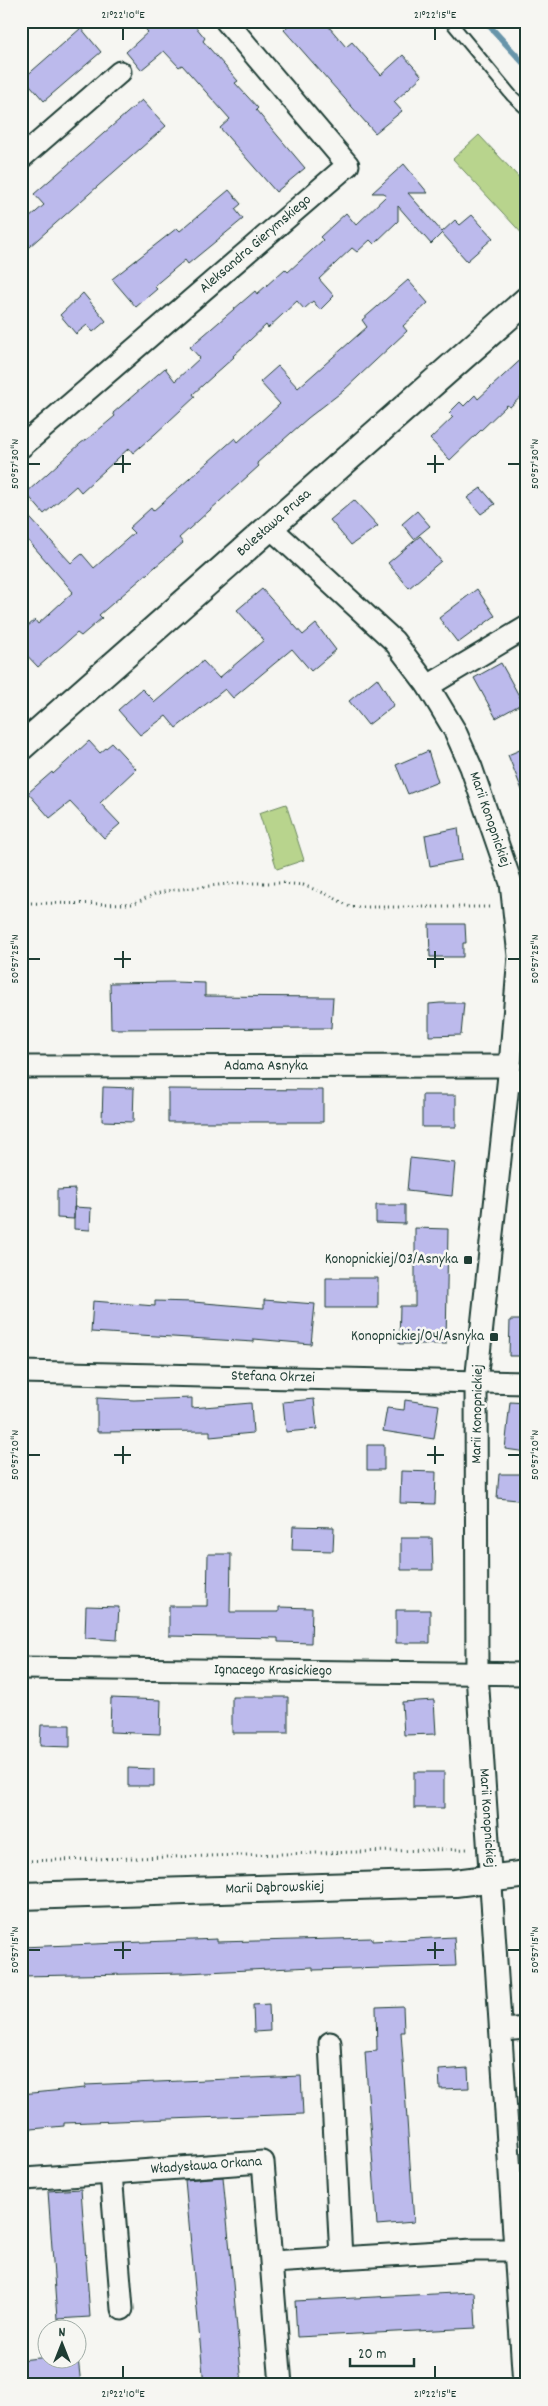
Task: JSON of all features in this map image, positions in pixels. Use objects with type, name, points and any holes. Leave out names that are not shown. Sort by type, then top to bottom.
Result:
[{"type":"street","name":"Aleksandra Gierymskiego","points":[[21,447],[348,165],[226,21]]},
{"type":"street","points":[[21,158],[120,72]]},
{"type":"street","name":"Bolesława Prusa","points":[[21,747],[527,300]]},
{"type":"street","name":"Marii Konopnickiej","points":[[271,528],[394,641],[428,686],[455,731],[519,883],[519,956],[515,1076],[476,1382],[477,1674],[492,1878],[524,2385]]},
{"type":"street","points":[[428,686],[527,626]]},
{"type":"street","name":"Adama Asnyka","points":[[21,1067],[515,1076]]},
{"type":"street","name":"Stefana Okrzei","points":[[21,1372],[527,1383]]},
{"type":"street","name":"Ignacego Krasickiego","points":[[21,1668],[527,1674]]},
{"type":"street","name":"Marii Dąbrowskiej","points":[[21,1896],[455,1883],[527,1874]]},
{"type":"street","points":[[501,2030],[527,2028]]},
{"type":"street","points":[[330,2043],[342,2258]]},
{"type":"street","name":"Władysława Orkana","points":[[24,2179],[263,2162],[281,2385]]},
{"type":"street","points":[[111,2173],[122,2309]]},
{"type":"street","points":[[272,2262],[473,2250],[515,2250]]},
{"type":"lane","points":[[450,21],[512,96],[527,110]]},
{"type":"path","points":[[21,903],[132,904],[155,894],[172,890],[238,883],[282,883],[303,885],[329,895],[350,907],[499,908]]},
{"type":"path","points":[[21,1861],[469,1849]]},
{"type":"green space","points":[[479,135],[527,186],[527,239],[453,159]]},
{"type":"green space","points":[[286,804],[304,860],[277,869],[259,813]]},
{"type":"building","points":[[138,21],[191,21],[205,38],[203,41],[238,81],[235,83],[258,108],[256,110],[305,168],[276,192],[220,128],[230,119],[182,65],[179,67],[164,51],[141,70],[126,52],[148,32]]},
{"type":"building","points":[[293,21],[324,21],[346,47],[352,42],[381,75],[403,55],[422,76],[394,102],[402,111],[375,133],[284,30]]},
{"type":"building","points":[[81,28],[101,52],[44,101],[24,78]]},
{"type":"building","points":[[142,100],[166,126],[21,254],[21,225],[44,205],[34,194]]},
{"type":"building","points":[[404,164],[428,193],[408,193],[442,232],[455,220],[460,225],[472,215],[493,238],[467,261],[442,233],[431,244],[398,206],[398,221],[374,244],[370,240],[357,252],[352,248],[319,279],[334,296],[320,310],[313,301],[304,309],[297,301],[268,328],[266,325],[193,394],[195,397],[133,453],[129,448],[81,492],[76,486],[44,514],[26,493],[81,443],[115,416],[113,413],[165,368],[175,381],[200,358],[190,347],[255,291],[257,294],[285,269],[288,272],[323,240],[320,237],[346,213],[356,225],[386,196],[384,193],[372,193]]},
{"type":"building","points":[[229,190],[241,204],[235,209],[243,219],[188,264],[185,260],[154,286],[157,289],[136,307],[112,279],[177,228],[180,231]]},
{"type":"building","points":[[408,280],[428,303],[403,326],[407,331],[343,391],[308,418],[257,463],[259,466],[179,538],[183,543],[99,615],[102,618],[81,636],[77,633],[38,667],[21,649],[21,632],[35,620],[38,624],[73,592],[21,532],[21,508],[71,563],[82,554],[94,568],[134,533],[129,528],[151,508],[153,511],[235,438],[238,442],[280,404],[260,382],[278,366],[298,388],[367,327],[362,320]]},
{"type":"building","points":[[83,293],[106,321],[93,332],[87,325],[76,334],[60,315]]},
{"type":"building","points":[[527,354],[527,391],[510,407],[507,405],[450,460],[430,439],[453,417],[449,413],[460,402],[464,406],[475,395],[478,399]]},
{"type":"building","points":[[481,488],[495,504],[481,514],[467,498]]},
{"type":"building","points":[[354,500],[378,526],[351,545],[330,520]]},
{"type":"building","points":[[417,511],[430,526],[414,539],[402,524]]},
{"type":"building","points":[[420,536],[441,561],[409,588],[388,563]]},
{"type":"building","points":[[262,589],[303,635],[316,624],[336,650],[311,671],[292,649],[233,698],[225,689],[176,728],[166,716],[140,735],[118,710],[142,689],[155,702],[203,661],[219,678],[264,640],[237,610]]},
{"type":"building","points":[[477,589],[495,616],[458,643],[439,618]]},
{"type":"building","points":[[501,663],[523,703],[496,718],[474,678]]},
{"type":"building","points":[[377,678],[394,705],[368,725],[349,701]]},
{"type":"building","points":[[89,741],[100,753],[112,743],[136,769],[100,803],[120,824],[104,838],[70,802],[50,818],[28,793],[52,772],[53,774]]},
{"type":"building","points":[[527,747],[527,800],[526,800],[508,755]]},
{"type":"building","points":[[428,751],[438,782],[408,794],[396,765]]},
{"type":"building","points":[[458,828],[462,860],[430,866],[425,835]]},
{"type":"building","points":[[429,924],[465,924],[466,943],[463,943],[463,957],[430,957]]},
{"type":"building","points":[[110,983],[205,983],[205,996],[333,997],[331,1028],[111,1029]]},
{"type":"building","points":[[464,1003],[461,1035],[429,1036],[429,1004]]},
{"type":"building","points":[[103,1087],[134,1088],[133,1122],[102,1121]]},
{"type":"building","points":[[168,1089],[323,1090],[323,1122],[168,1122]]},
{"type":"building","points":[[422,1095],[456,1095],[456,1127],[422,1127]]},
{"type":"building","points":[[410,1158],[455,1163],[452,1196],[407,1191]]},
{"type":"building","points":[[75,1189],[74,1219],[57,1218],[57,1190]]},
{"type":"building","points":[[376,1205],[405,1205],[405,1224],[376,1223]]},
{"type":"building","points":[[74,1207],[91,1208],[90,1230],[74,1229]]},
{"type":"building","points":[[415,1228],[448,1229],[446,1344],[399,1344],[400,1306],[415,1306]]},
{"type":"building","points":[[326,1278],[378,1278],[378,1308],[326,1308]]},
{"type":"building","points":[[264,1300],[315,1304],[311,1344],[254,1339],[254,1342],[91,1332],[93,1301],[155,1306],[155,1301],[193,1302],[264,1308]]},
{"type":"building","points":[[510,1320],[527,1320],[527,1356],[509,1356]]},
{"type":"building","points":[[97,1398],[134,1400],[192,1398],[192,1408],[251,1403],[253,1433],[210,1437],[210,1431],[97,1432]]},
{"type":"building","points":[[314,1399],[317,1429],[286,1432],[283,1402]]},
{"type":"building","points":[[405,1400],[439,1405],[434,1439],[383,1431],[387,1408],[404,1410]]},
{"type":"building","points":[[510,1402],[527,1403],[527,1452],[505,1449]]},
{"type":"building","points":[[367,1445],[384,1445],[384,1470],[367,1470]]},
{"type":"building","points":[[401,1471],[436,1472],[435,1504],[400,1503]]},
{"type":"building","points":[[499,1474],[527,1474],[527,1501],[497,1498]]},
{"type":"building","points":[[293,1526],[334,1527],[333,1551],[292,1550]]},
{"type":"building","points":[[401,1538],[432,1538],[433,1570],[401,1570]]},
{"type":"building","points":[[208,1554],[231,1554],[230,1612],[279,1612],[279,1607],[312,1608],[311,1643],[278,1642],[278,1638],[169,1636],[169,1606],[207,1606]]},
{"type":"building","points":[[86,1606],[119,1607],[117,1640],[85,1638]]},
{"type":"building","points":[[396,1610],[430,1610],[430,1643],[396,1643]]},
{"type":"building","points":[[232,1697],[288,1697],[288,1733],[232,1733]]},
{"type":"building","points":[[111,1698],[161,1700],[160,1734],[110,1732]]},
{"type":"building","points":[[434,1700],[436,1734],[404,1735],[402,1702]]},
{"type":"building","points":[[41,1725],[70,1725],[70,1747],[40,1746]]},
{"type":"building","points":[[128,1768],[154,1769],[154,1786],[128,1786]]},
{"type":"building","points":[[414,1772],[444,1772],[444,1808],[414,1808]]},
{"type":"building","points":[[454,1937],[456,1966],[313,1970],[313,1967],[185,1973],[21,1976],[21,1947],[217,1939],[217,1942],[372,1938],[372,1941]]},
{"type":"building","points":[[269,2004],[270,2031],[254,2032],[253,2005]]},
{"type":"building","points":[[403,2006],[404,2032],[401,2032],[414,2222],[377,2225],[365,2052],[377,2051],[376,2007]]},
{"type":"building","points":[[468,2068],[469,2088],[440,2089],[439,2070]]},
{"type":"building","points":[[301,2076],[303,2114],[64,2123],[64,2126],[21,2130],[21,2094],[85,2088],[85,2085]]},
{"type":"building","points":[[223,2177],[242,2385],[204,2385],[185,2180]]},
{"type":"building","points":[[81,2189],[90,2317],[57,2318],[48,2191]]},
{"type":"building","points":[[474,2292],[476,2328],[297,2337],[295,2301]]},
{"type":"building","points":[[38,2358],[38,2368],[79,2368],[81,2385],[24,2385],[21,2360]]},
{"type":"waterway","points":[[485,21],[527,67]]},
{"type":"place","name":"Konopnickiej/03/Asnyka","points":[[468,1260]]},
{"type":"place","name":"Konopnickiej/04/Asnyka","points":[[494,1337]]}]
